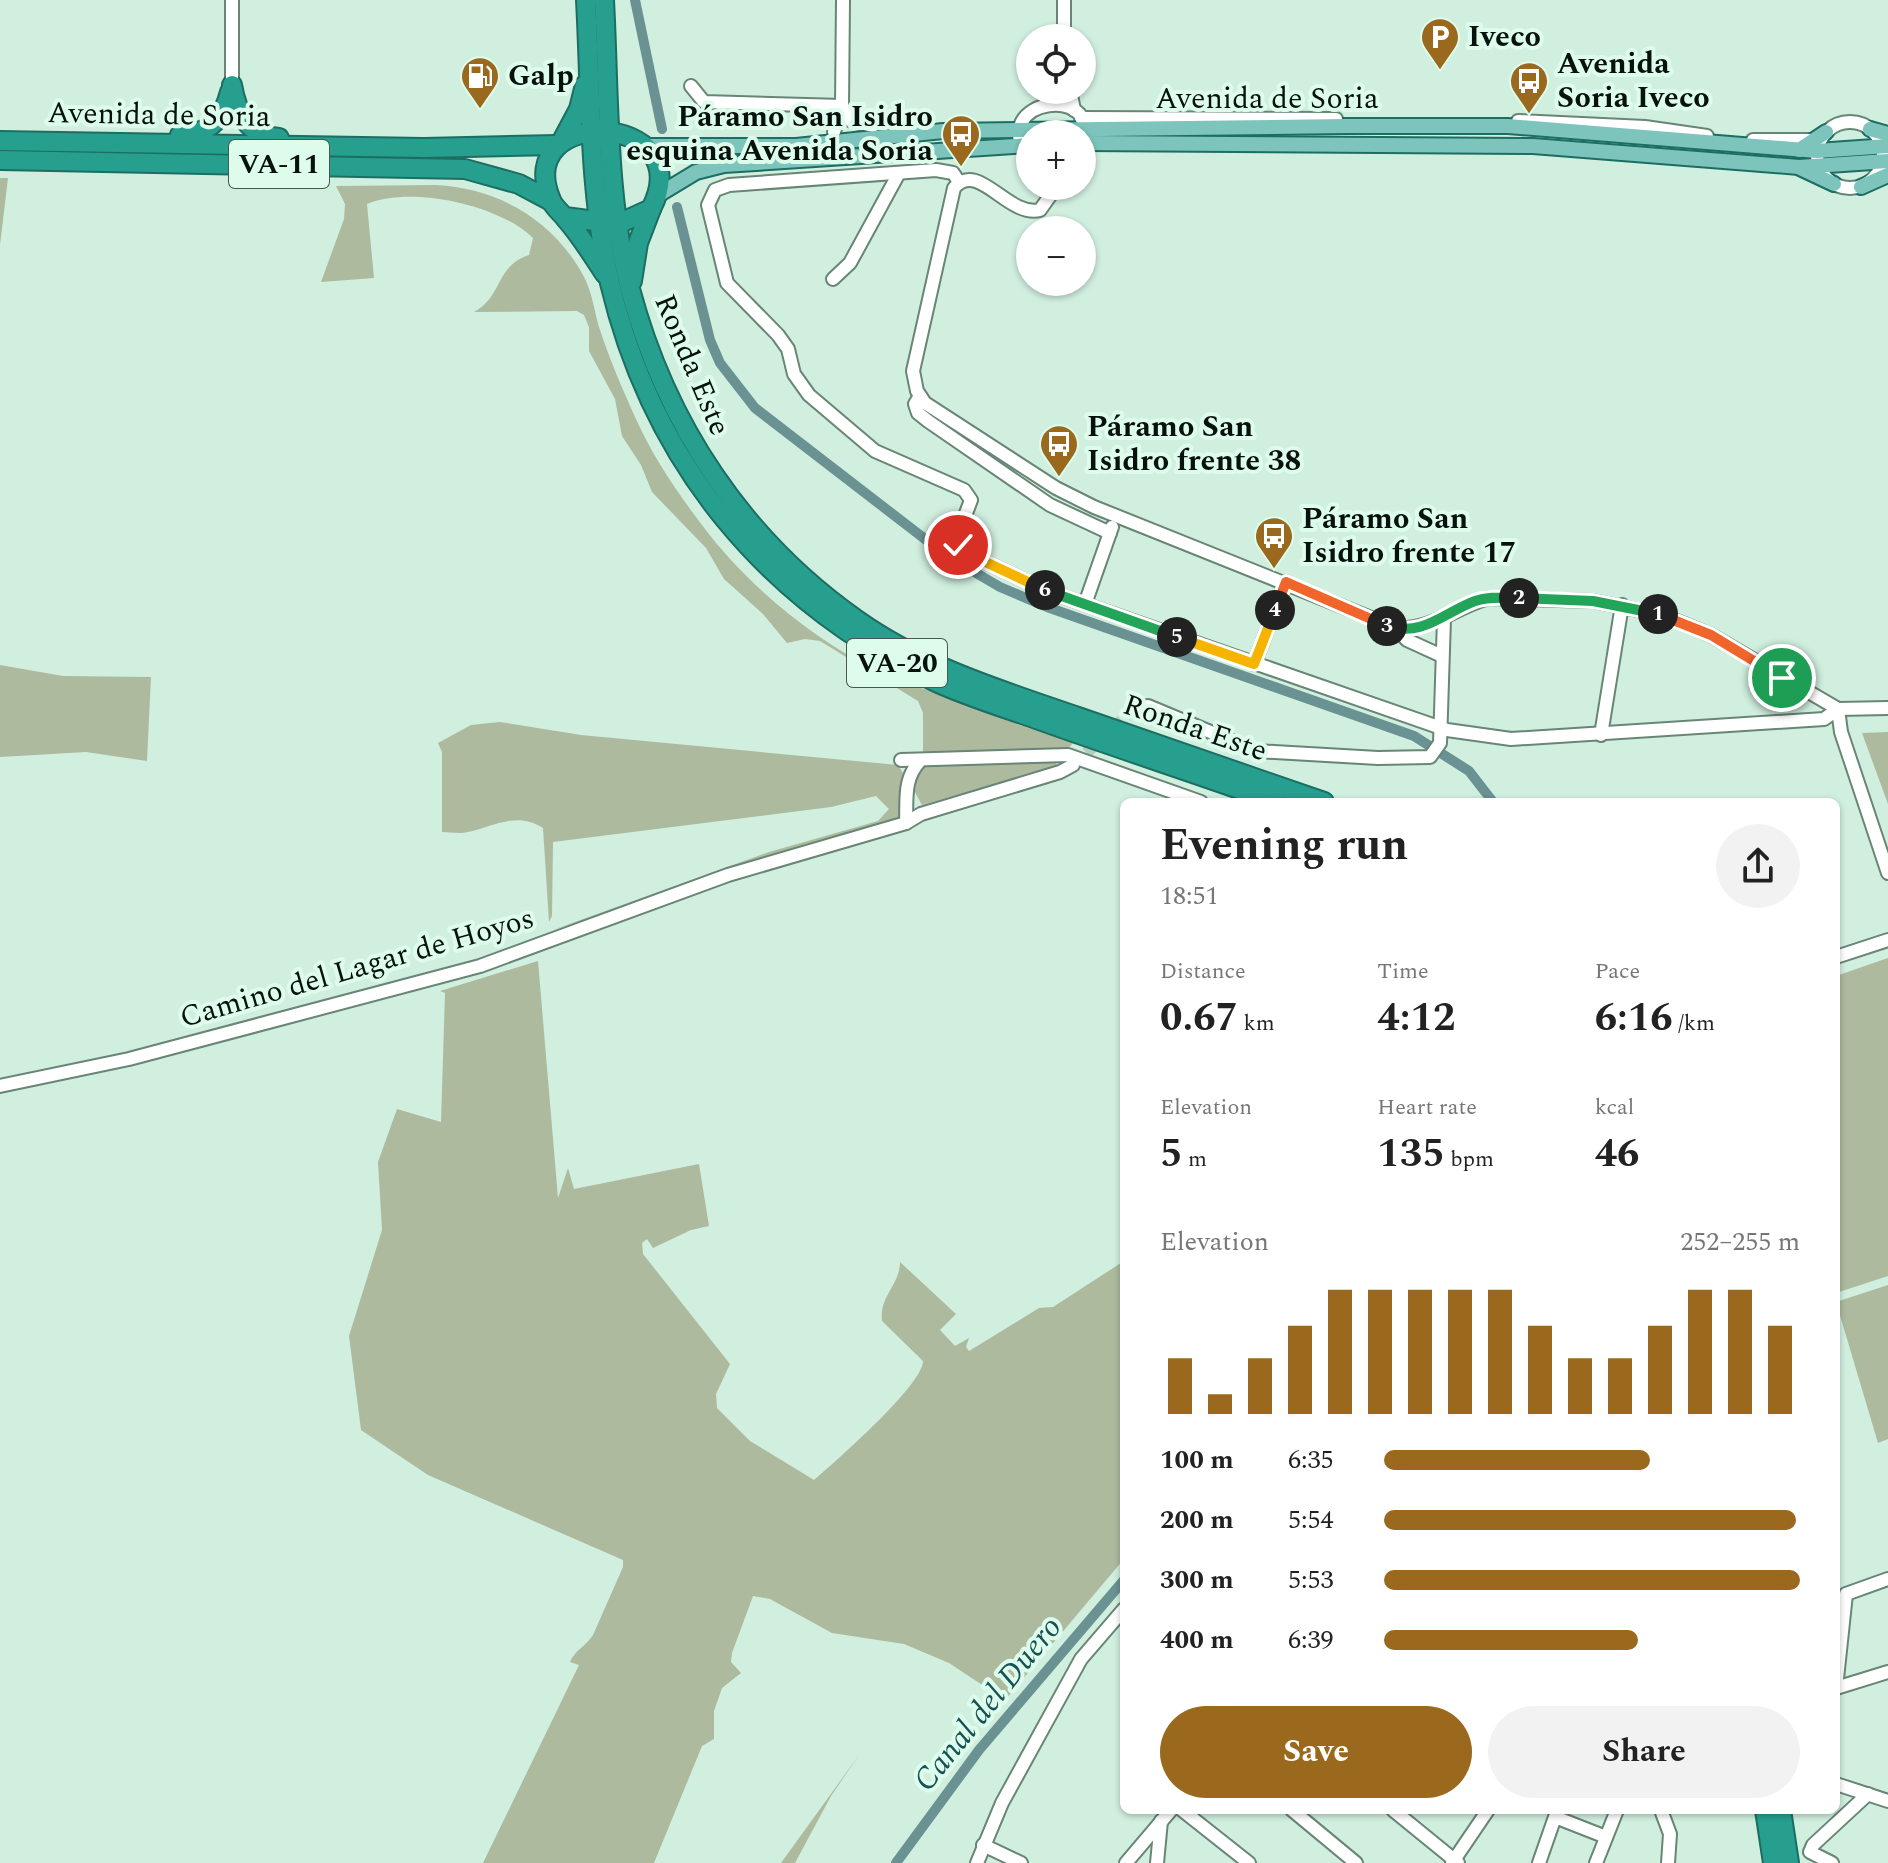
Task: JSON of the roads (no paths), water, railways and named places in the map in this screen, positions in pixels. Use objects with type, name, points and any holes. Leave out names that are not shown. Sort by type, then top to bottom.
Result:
[{"type":"highway","name":"Ronda Este","points":[[586,0],[589,70],[602,132],[610,281],[648,398],[707,498],[747,547],[830,622],[937,683],[1265,798]]},
{"type":"highway","name":"Ronda Este","points":[[602,132],[608,76],[604,0]]},
{"type":"highway","points":[[551,201],[546,170],[579,109],[589,70]]},
{"type":"highway","points":[[608,76],[622,115],[659,169],[655,202],[638,243],[629,287]]},
{"type":"highway","points":[[127,143],[205,131],[225,110],[232,85]]},
{"type":"highway","points":[[232,85],[236,108],[245,122],[268,137],[365,147]]},
{"type":"highway","points":[[602,132],[641,143]]},
{"type":"highway","name":"VA-11","points":[[560,143],[602,132]]},
{"type":"highway","name":"Avenida de Soria","points":[[0,141],[365,147],[560,143]]},
{"type":"highway","name":"Avenida de Soria","points":[[0,160],[465,169],[519,184],[551,201]]},
{"type":"highway","name":"VA-11","points":[[551,201],[565,217]]},
{"type":"highway","points":[[565,217],[609,224],[655,202]]},
{"type":"highway","points":[[565,217],[610,281]]},
{"type":"highway","name":"Ronda Este","points":[[609,224],[675,412],[709,471],[751,527],[783,559],[859,622],[961,675],[1313,798]]},
{"type":"highway","points":[[1766,1814],[1773,1863]]},
{"type":"highway","points":[[1782,1814],[1789,1863]]},
{"type":"main road","name":"Avenida de Soria","points":[[1096,132],[1508,126],[1799,150],[1886,142]]},
{"type":"main road","name":"Avenida de Soria","points":[[641,143],[796,146],[934,132],[1016,129]]},
{"type":"main road","points":[[1870,129],[1886,142]]},
{"type":"main road","name":"Avenida de Soria","points":[[1096,132],[1533,146],[1799,167],[1819,147]]},
{"type":"main road","points":[[655,202],[696,172],[724,165],[1016,146]]},
{"type":"main road","name":"Avenida de Soria","points":[[1819,147],[1886,166]]},
{"type":"main road","points":[[1861,187],[1886,166]]},
{"type":"main road","points":[[1799,167],[1834,184]]},
{"type":"street","points":[[232,0],[232,85]]},
{"type":"street","points":[[834,132],[842,106],[843,0]]},
{"type":"street","points":[[1064,0],[1064,24]]},
{"type":"street","points":[[691,86],[704,102],[842,106]]},
{"type":"street","points":[[1025,120],[1039,106],[1056,103],[1071,120]]},
{"type":"street","points":[[842,106],[851,121],[873,126]]},
{"type":"street","name":"Avenida de Soria","points":[[1096,132],[1529,121],[1645,127],[1819,147]]},
{"type":"street","points":[[1861,187],[1834,184],[1819,147],[1845,122],[1870,129]]},
{"type":"street","points":[[1886,142],[1886,166]]},
{"type":"street","points":[[959,182],[953,173],[936,170],[720,187],[711,194],[708,205],[727,283],[778,335],[788,349],[794,374],[809,395],[852,435],[875,451],[964,490],[971,500],[957,537],[964,552],[1018,580],[1441,728],[1511,739],[1601,735],[1824,719],[1838,709]]},
{"type":"street","points":[[833,279],[850,263],[899,173]]},
{"type":"street","points":[[959,182],[982,182],[1017,209],[1028,212],[1040,210],[1045,200]]},
{"type":"street","points":[[959,182],[954,188],[915,357],[913,371],[920,396],[939,413],[1056,488],[1116,517],[1396,628],[1417,629],[1444,619],[1472,602],[1489,598],[1622,605],[1693,626],[1838,709],[1888,708]]},
{"type":"street","points":[[920,396],[915,404],[918,413],[928,421],[1050,505],[1110,533]]},
{"type":"street","points":[[1085,604],[1116,517]]},
{"type":"street","points":[[1254,664],[1286,582]]},
{"type":"street","points":[[1601,735],[1622,605]]},
{"type":"street","points":[[1132,711],[1148,706],[1256,751],[1378,758],[1430,757],[1440,743],[1444,619]]},
{"type":"street","points":[[1396,628],[1407,640],[1442,656]]},
{"type":"street","points":[[1838,709],[1841,732],[1888,873]]},
{"type":"street","points":[[901,760],[1068,755],[1190,798]]},
{"type":"street","points":[[906,823],[907,782],[910,771],[920,761]]},
{"type":"street","name":"Camino del Lagar de Hoyos","points":[[0,1086],[129,1059],[480,966],[728,875],[906,823],[921,814],[1060,772],[1073,765]]},
{"type":"street","points":[[1840,956],[1888,940]]},
{"type":"street","points":[[1840,1650],[1846,1594],[1888,1579]]},
{"type":"street","points":[[977,1863],[1002,1803],[1081,1659],[1120,1614]]},
{"type":"street","points":[[1840,1687],[1888,1672]]},
{"type":"street","points":[[1840,1785],[1888,1801]]},
{"type":"street","points":[[1832,1863],[1815,1857],[1810,1852],[1813,1845],[1868,1794]]},
{"type":"street","points":[[1126,1863],[1167,1814]]},
{"type":"street","points":[[1187,1814],[1249,1863]]},
{"type":"street","points":[[1297,1814],[1356,1863]]},
{"type":"street","points":[[1398,1814],[1455,1862],[1485,1814]]},
{"type":"street","points":[[1596,1863],[1615,1814]]},
{"type":"street","points":[[1662,1814],[1670,1834],[1668,1863]]},
{"type":"street","points":[[1539,1863],[1555,1817],[1606,1837]]},
{"type":"street","points":[[1157,1863],[1161,1821]]},
{"type":"street","points":[[983,1845],[1021,1863]]},
{"type":"waterway","name":"Canal del Duero","points":[[635,0],[662,129]]},
{"type":"waterway","name":"Canal del Duero","points":[[677,207],[710,340],[720,363],[755,408],[947,556],[1000,587],[1047,607],[1414,736],[1469,771],[1490,798]]},
{"type":"waterway","name":"Canal del Duero","points":[[896,1863],[979,1750],[1120,1585]]},
{"type":"tunnel","points":[[1073,765],[1132,711]]},
{"type":"place","name":"Iveco","points":[[1440,71]]},
{"type":"place","name":"Galp","points":[[480,110]]},
{"type":"place","name":"Avenida Soria Iveco","points":[[1529,115]]},
{"type":"place","name":"Páramo San Isidro esquina Avenida Soria","points":[[961,168]]},
{"type":"place","name":"Páramo San Isidro frente 38","points":[[1059,478]]},
{"type":"place","name":"Páramo San Isidro frente 17","points":[[1274,570]]}]
